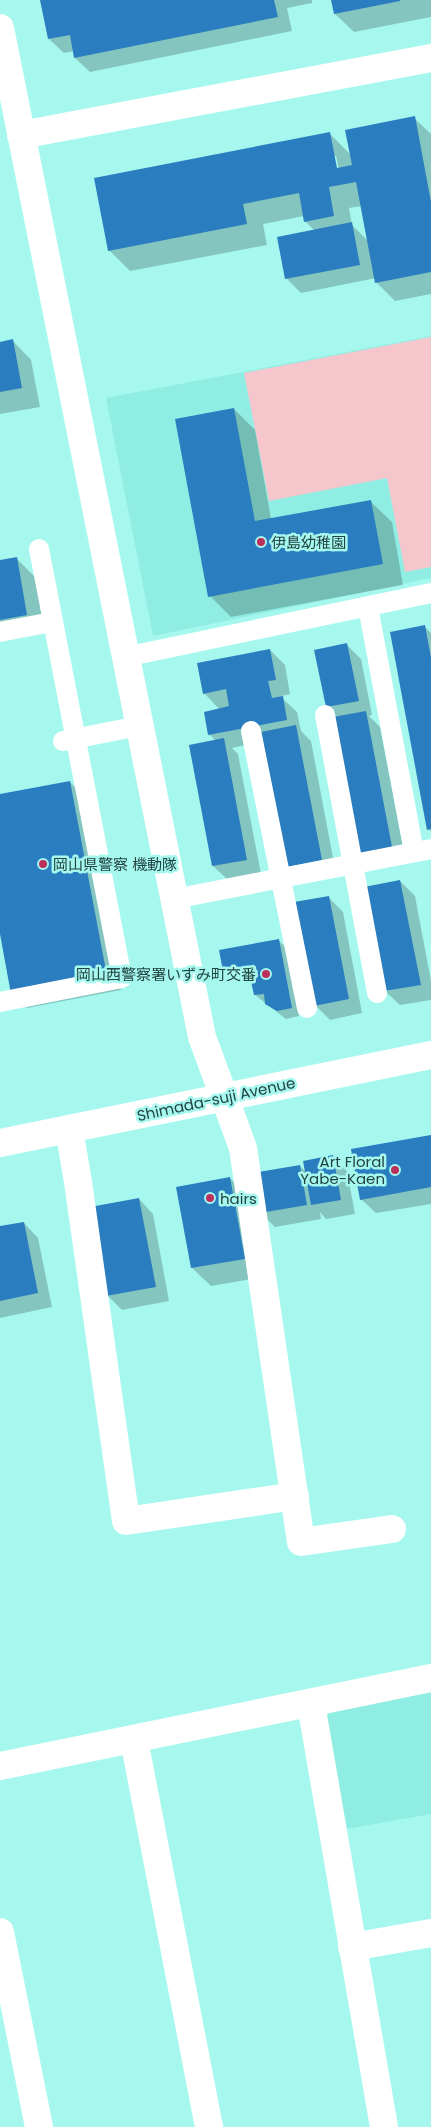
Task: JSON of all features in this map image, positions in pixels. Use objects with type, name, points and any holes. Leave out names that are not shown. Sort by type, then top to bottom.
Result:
[{"type":"street","points":[[0,28],[202,1037],[243,1148],[295,1496],[300,1542],[392,1529]]},
{"type":"street","points":[[21,135],[431,58]]},
{"type":"street","name":"Shimada-suji Avenue","points":[[0,1142],[431,1055]]},
{"type":"street","points":[[69,1129],[126,1521],[295,1496]]},
{"type":"street","points":[[0,1766],[312,1704],[431,1678]]},
{"type":"street","points":[[312,1704],[384,2127]]},
{"type":"street","points":[[134,1740],[209,2127]]},
{"type":"street","points":[[0,1932],[39,2127]]},
{"type":"street","points":[[352,1947],[431,1933]]},
{"type":"lane","points":[[0,1002],[122,978],[69,740],[52,622],[38,549]]},
{"type":"lane","points":[[125,657],[431,593]]},
{"type":"lane","points":[[174,899],[423,851],[368,606]]},
{"type":"lane","points":[[0,632],[52,622]]},
{"type":"lane","points":[[325,715],[377,993]]},
{"type":"lane","points":[[69,740],[139,726]]},
{"type":"lane","points":[[251,731],[306,1008]]},
{"type":"shaded area","points":[[431,336],[431,578],[153,636],[106,398]]},
{"type":"shaded area","points":[[431,337],[431,567],[405,572],[387,478],[269,501],[244,373]]},
{"type":"shaded area","points":[[431,1691],[431,1814],[347,1829],[339,1823],[321,1728],[329,1713]]},
{"type":"building","points":[[40,0],[274,0],[278,17],[74,58],[70,35],[48,39]]},
{"type":"building","points":[[331,0],[400,0],[400,1],[334,14]]},
{"type":"building","points":[[415,116],[431,202],[431,272],[375,283],[356,182],[329,187],[334,216],[304,222],[299,193],[243,204],[247,224],[108,251],[94,178],[330,132],[337,168],[352,165],[345,130]]},
{"type":"building","points":[[352,222],[360,265],[285,279],[277,237]]},
{"type":"building","points":[[13,339],[22,388],[0,392],[0,342]]},
{"type":"building","points":[[234,408],[255,521],[371,500],[383,564],[208,597],[175,419]]},
{"type":"building","points":[[17,557],[27,615],[0,620],[0,560]]},
{"type":"building","points":[[425,625],[431,658],[431,829],[427,830],[390,632]]},
{"type":"building","points":[[347,643],[359,701],[326,707],[314,650]]},
{"type":"building","points":[[270,649],[276,680],[268,681],[272,698],[283,696],[287,720],[208,735],[204,712],[229,706],[226,689],[203,694],[197,663]]},
{"type":"building","points":[[366,711],[392,847],[359,854],[333,717]]},
{"type":"building","points":[[296,725],[322,860],[287,867],[261,732]]},
{"type":"building","points":[[224,738],[247,860],[212,866],[189,745]]},
{"type":"building","name":"岡山県警察 機動隊","points":[[70,781],[107,976],[11,994],[0,934],[0,794]]},
{"type":"building","points":[[400,880],[421,985],[384,991],[364,887]]},
{"type":"building","points":[[329,896],[349,999],[314,1006],[294,902]]},
{"type":"building","points":[[279,939],[292,1008],[277,1011],[265,1004],[264,994],[254,995],[248,967],[223,971],[219,950]]},
{"type":"building","points":[[431,1135],[431,1187],[360,1200],[351,1149]]},
{"type":"building","points":[[333,1155],[341,1200],[311,1205],[303,1161]]},
{"type":"building","points":[[300,1165],[307,1205],[260,1213],[253,1173]]},
{"type":"building","points":[[230,1177],[245,1259],[191,1268],[176,1187]]},
{"type":"building","points":[[139,1198],[156,1287],[106,1296],[90,1207]]},
{"type":"building","points":[[24,1222],[38,1293],[0,1301],[0,1226]]},
{"type":"place","name":"伊島幼稚園","points":[[261,542]]},
{"type":"place","name":"岡山県警察 機動隊","points":[[43,864]]},
{"type":"place","name":"岡山西警察署いずみ町交番","points":[[266,974]]},
{"type":"place","name":"Art Floral Yabe-Kaen","points":[[395,1170]]},
{"type":"place","name":"hairs","points":[[210,1198]]}]
